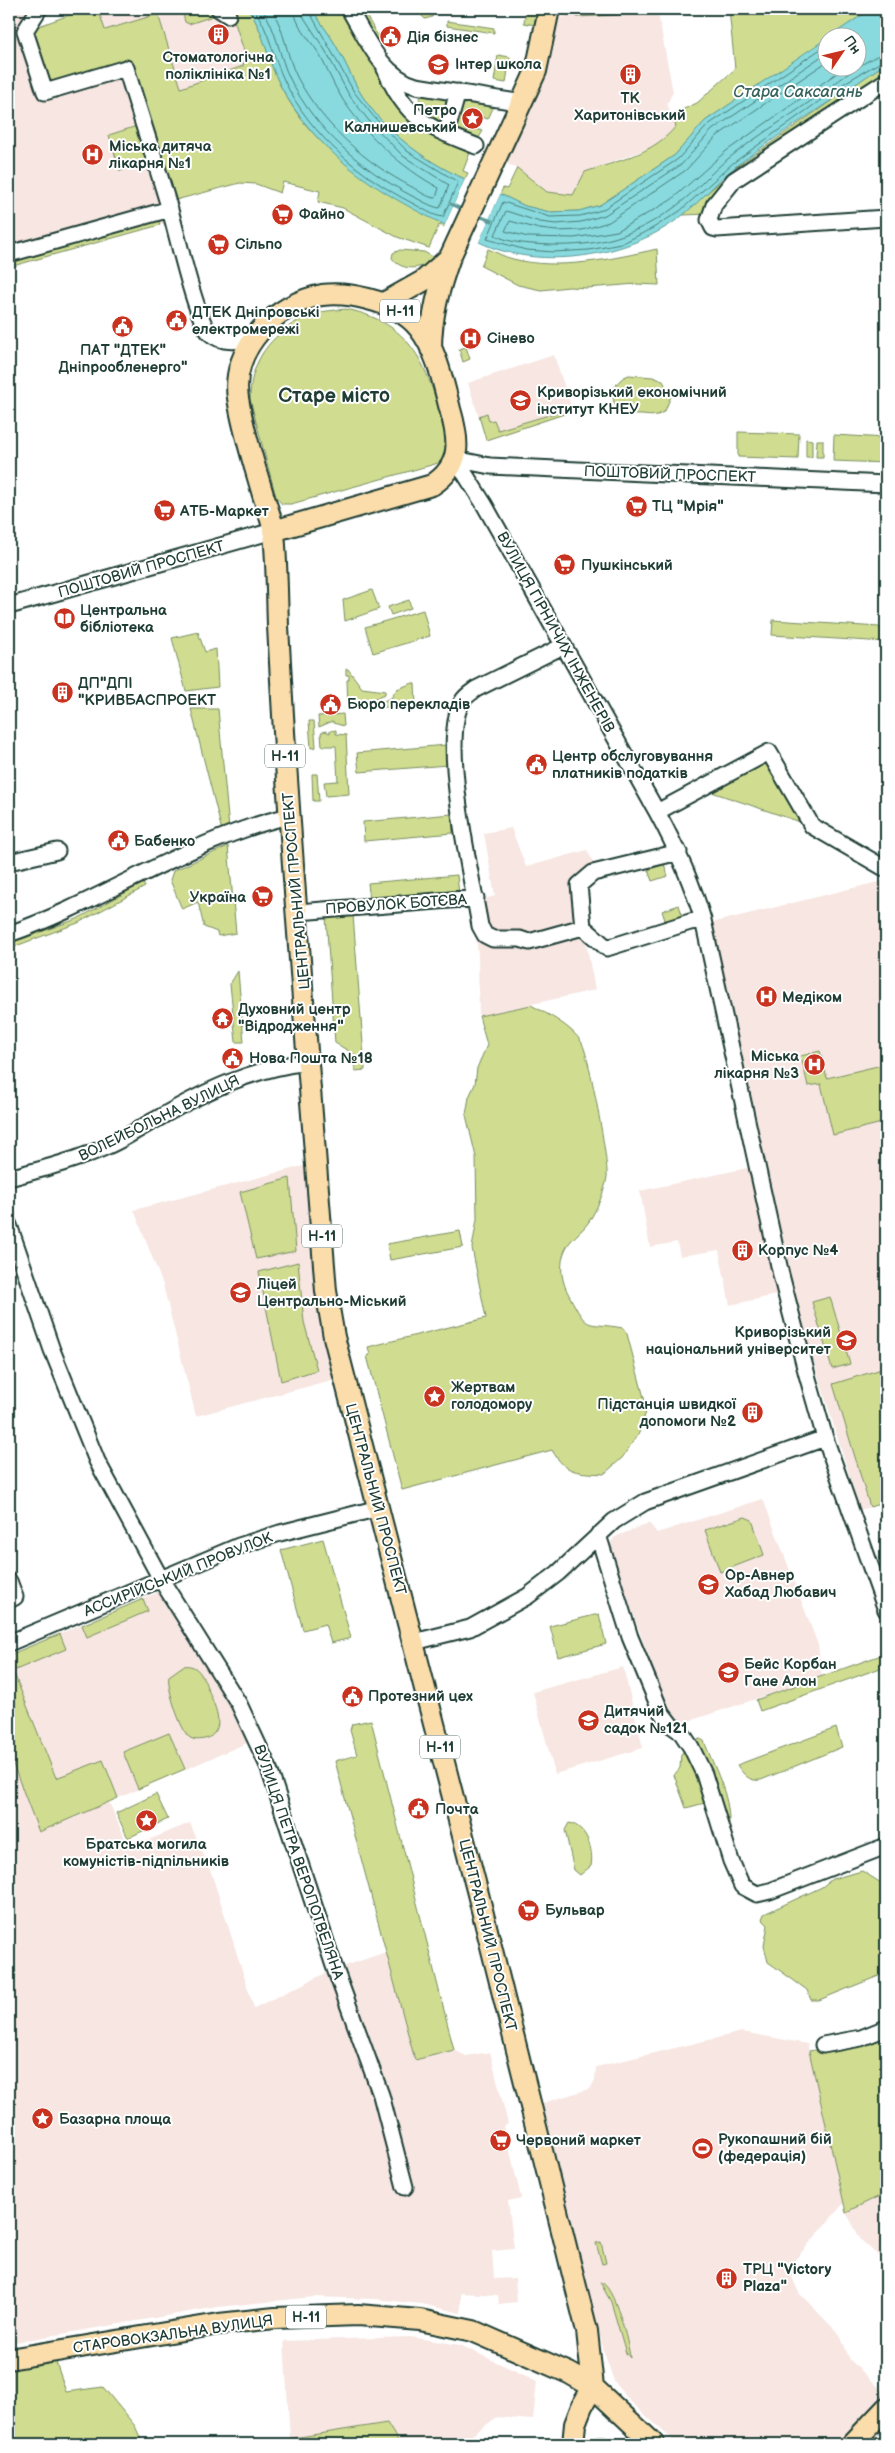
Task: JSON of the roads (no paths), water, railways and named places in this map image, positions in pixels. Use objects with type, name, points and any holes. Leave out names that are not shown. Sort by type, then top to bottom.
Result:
[{"type":"main road","name":"Н-11","points":[[431,349],[431,323],[453,252],[536,71],[549,9]]},
{"type":"main road","name":"Н-11","points":[[384,303],[423,281],[453,252]]},
{"type":"main road","name":"Н-11","points":[[274,531],[242,420],[237,393],[241,365],[254,338],[273,318],[296,304],[315,297],[347,295],[384,303],[412,321],[431,349],[453,419],[457,448],[455,460]]},
{"type":"main road","points":[[274,531],[432,485],[445,474],[455,460]]},
{"type":"main road","name":"ЦЕНТРАЛЬНИЙ ПРОСПЕКТ","points":[[274,531],[290,816],[326,1290],[334,1337],[414,1642],[587,2331],[593,2387]]},
{"type":"main road","name":"СТАРОВОКЗАЛЬНА ВУЛИЦЯ","points":[[9,2359],[219,2324],[315,2316],[389,2316],[420,2320],[473,2332],[550,2364],[593,2387]]},
{"type":"main road","name":"Н-11","points":[[593,2387],[654,2444]]},
{"type":"main road","points":[[573,2444],[575,2424],[582,2406],[593,2387]]},
{"type":"main road","points":[[852,2444],[886,2408]]},
{"type":"street","points":[[39,9],[25,31],[44,92],[126,68],[170,209],[200,316],[210,333],[229,340],[254,338]]},
{"type":"street","points":[[349,9],[384,65],[396,91],[412,114],[426,125],[476,146]]},
{"type":"street","points":[[384,65],[392,73],[411,84],[523,102]]},
{"type":"street","points":[[886,81],[734,180],[709,214],[709,220],[714,228],[717,228],[886,218]]},
{"type":"street","points":[[446,134],[458,92]]},
{"type":"street","points":[[9,254],[170,209]]},
{"type":"street","name":"ПОШТОВИЙ ПРОСПЕКТ","points":[[455,460],[490,466],[886,484]]},
{"type":"street","name":"ВУЛИЦЯ ГІРНИЧИХ ІНЖЕНЕРІВ","points":[[455,460],[484,504],[679,852],[703,920],[781,1275],[825,1438],[886,1610]]},
{"type":"street","name":"ПОШТОВИЙ ПРОСПЕКТ","points":[[9,606],[274,531]]},
{"type":"street","points":[[476,898],[465,841],[454,741],[456,718],[461,704],[469,694],[563,646]]},
{"type":"street","points":[[657,812],[769,752],[812,826],[886,869]]},
{"type":"street","points":[[9,934],[60,914],[234,833],[290,816]]},
{"type":"street","points":[[9,862],[57,851]]},
{"type":"street","points":[[679,852],[593,873],[585,878],[579,885],[582,927],[606,948],[690,922],[703,920]]},
{"type":"street","name":"ПРОВУЛОК БОТЄВА","points":[[298,912],[476,898],[480,926],[485,935],[493,939],[520,939],[529,942],[582,927]]},
{"type":"street","name":"ВОЛЕЙБОЛЬНА ВУЛИЦЯ","points":[[9,1178],[81,1158],[112,1144],[201,1095],[251,1074],[274,1067],[309,1062]]},
{"type":"street","name":"ВУЛИЦЯ ПЕТРА ВЕРОПОТВЕЛЯНА","points":[[9,1225],[52,1350],[97,1461],[162,1581],[239,1704],[257,1738],[334,1966],[381,2096],[405,2187]]},
{"type":"street","points":[[414,1642],[470,1628],[528,1596],[558,1573],[598,1534],[627,1511],[645,1502],[825,1438]]},
{"type":"street","name":"АССИРІЙСЬКИЙ ПРОВУЛОК","points":[[9,1643],[162,1581],[239,1546],[280,1533],[379,1508]]},
{"type":"street","points":[[598,1534],[630,1637],[651,1689],[665,1719],[681,1732],[704,1774],[731,1861],[742,1886],[756,1894],[770,1892],[886,1846]]},
{"type":"street","points":[[9,1581],[15,1597],[9,1600]]},
{"type":"street","points":[[823,2046],[862,2038],[886,2028]]},
{"type":"water","points":[[248,9],[312,9],[338,50],[358,89],[379,117],[391,130],[419,153],[465,179],[445,225],[420,213],[373,185],[330,151],[295,109],[280,85],[258,27]]},
{"type":"water","name":"Стара Саксагань","points":[[871,9],[886,9],[886,63],[868,76],[868,28],[842,28]]},
{"type":"water","name":"Стара Саксагань","points":[[818,44],[818,78],[865,78],[736,166],[683,215],[662,229],[638,241],[612,250],[557,258],[503,251],[479,242],[500,194],[525,206],[550,212],[579,211],[600,205],[675,155],[705,121]]},
{"type":"waterway","name":"Стара Саксагань","points":[[451,204],[464,210]]},
{"type":"waterway","name":"Стара Саксагань","points":[[476,215],[492,221]]},
{"type":"place","name":"Стоматологічна поліклініка №1","points":[[218,34]]},
{"type":"place","name":"Дія бізнес","points":[[391,37]]},
{"type":"place","name":"Інтер школа","points":[[439,64]]},
{"type":"place","name":"ТК Харитонівський","points":[[630,75]]},
{"type":"place","name":"Петро Калнишевський","points":[[473,119]]},
{"type":"place","name":"Міська дитяча лікарня №1","points":[[93,155]]},
{"type":"place","name":"Файно","points":[[283,214]]},
{"type":"place","name":"Сільпо","points":[[219,244]]},
{"type":"place","name":"ДТЕК Дніпровські електромережі","points":[[176,321]]},
{"type":"place","name":"ПАТ \"ДТЕК\" Дніпрообленерго\"","points":[[123,327]]},
{"type":"place","name":"Сінево","points":[[471,338]]},
{"type":"place","name":"Криворізький економічний інститут КНЕУ","points":[[521,401]]},
{"type":"place","name":"ТЦ \"Мрія\"","points":[[636,506]]},
{"type":"place","name":"АТБ-Маркет","points":[[164,511]]},
{"type":"place","name":"Пушкінський","points":[[565,565]]},
{"type":"place","name":"Центральна бібліотека","points":[[64,619]]},
{"type":"place","name":"ДП\"ДПІ \"КРИВБАСПРОЕКТ","points":[[62,692]]},
{"type":"place","name":"Бюро перекладів","points":[[331,704]]},
{"type":"place","name":"Центр обслуговування платників податків","points":[[536,765]]},
{"type":"place","name":"Бабенко","points":[[118,841]]},
{"type":"place","name":"Україна","points":[[262,897]]},
{"type":"place","name":"Медіком","points":[[766,997]]},
{"type":"place","name":"Духовний центр \"Відродження\"","points":[[222,1018]]},
{"type":"place","name":"Нова Пошта №18","points":[[233,1058]]},
{"type":"place","name":"Міська лікарня №3","points":[[815,1065]]},
{"type":"place","name":"Корпус №4","points":[[742,1250]]},
{"type":"place","name":"Ліцей Центрально-Міський","points":[[241,1293]]},
{"type":"place","name":"Криворізький національний університет","points":[[847,1341]]},
{"type":"place","name":"Жертвам голодомору","points":[[435,1396]]},
{"type":"place","name":"Підстанція швидкої допомоги №2","points":[[752,1413]]},
{"type":"place","name":"Ор-Авнер Хабад Любавич","points":[[709,1584]]},
{"type":"place","name":"Бейс Корбан Гане Алон","points":[[728,1673]]},
{"type":"place","name":"Протезний цех","points":[[352,1696]]},
{"type":"place","name":"Дитячий садок №121","points":[[588,1720]]},
{"type":"place","name":"Почта","points":[[419,1809]]},
{"type":"place","name":"Братська могила комуністів-підпільників","points":[[146,1821]]},
{"type":"place","name":"Бульвар","points":[[529,1910]]},
{"type":"place","name":"Базарна площа","points":[[43,2119]]},
{"type":"place","name":"Червоний маркет","points":[[500,2140]]},
{"type":"place","name":"Рукопашний бій (федерація)","points":[[702,2148]]},
{"type":"place","name":"ТРЦ \"Victory Plaza\"","points":[[727,2278]]},
{"type":"district","name":"Старе місто","points":[[334,395]]}]
